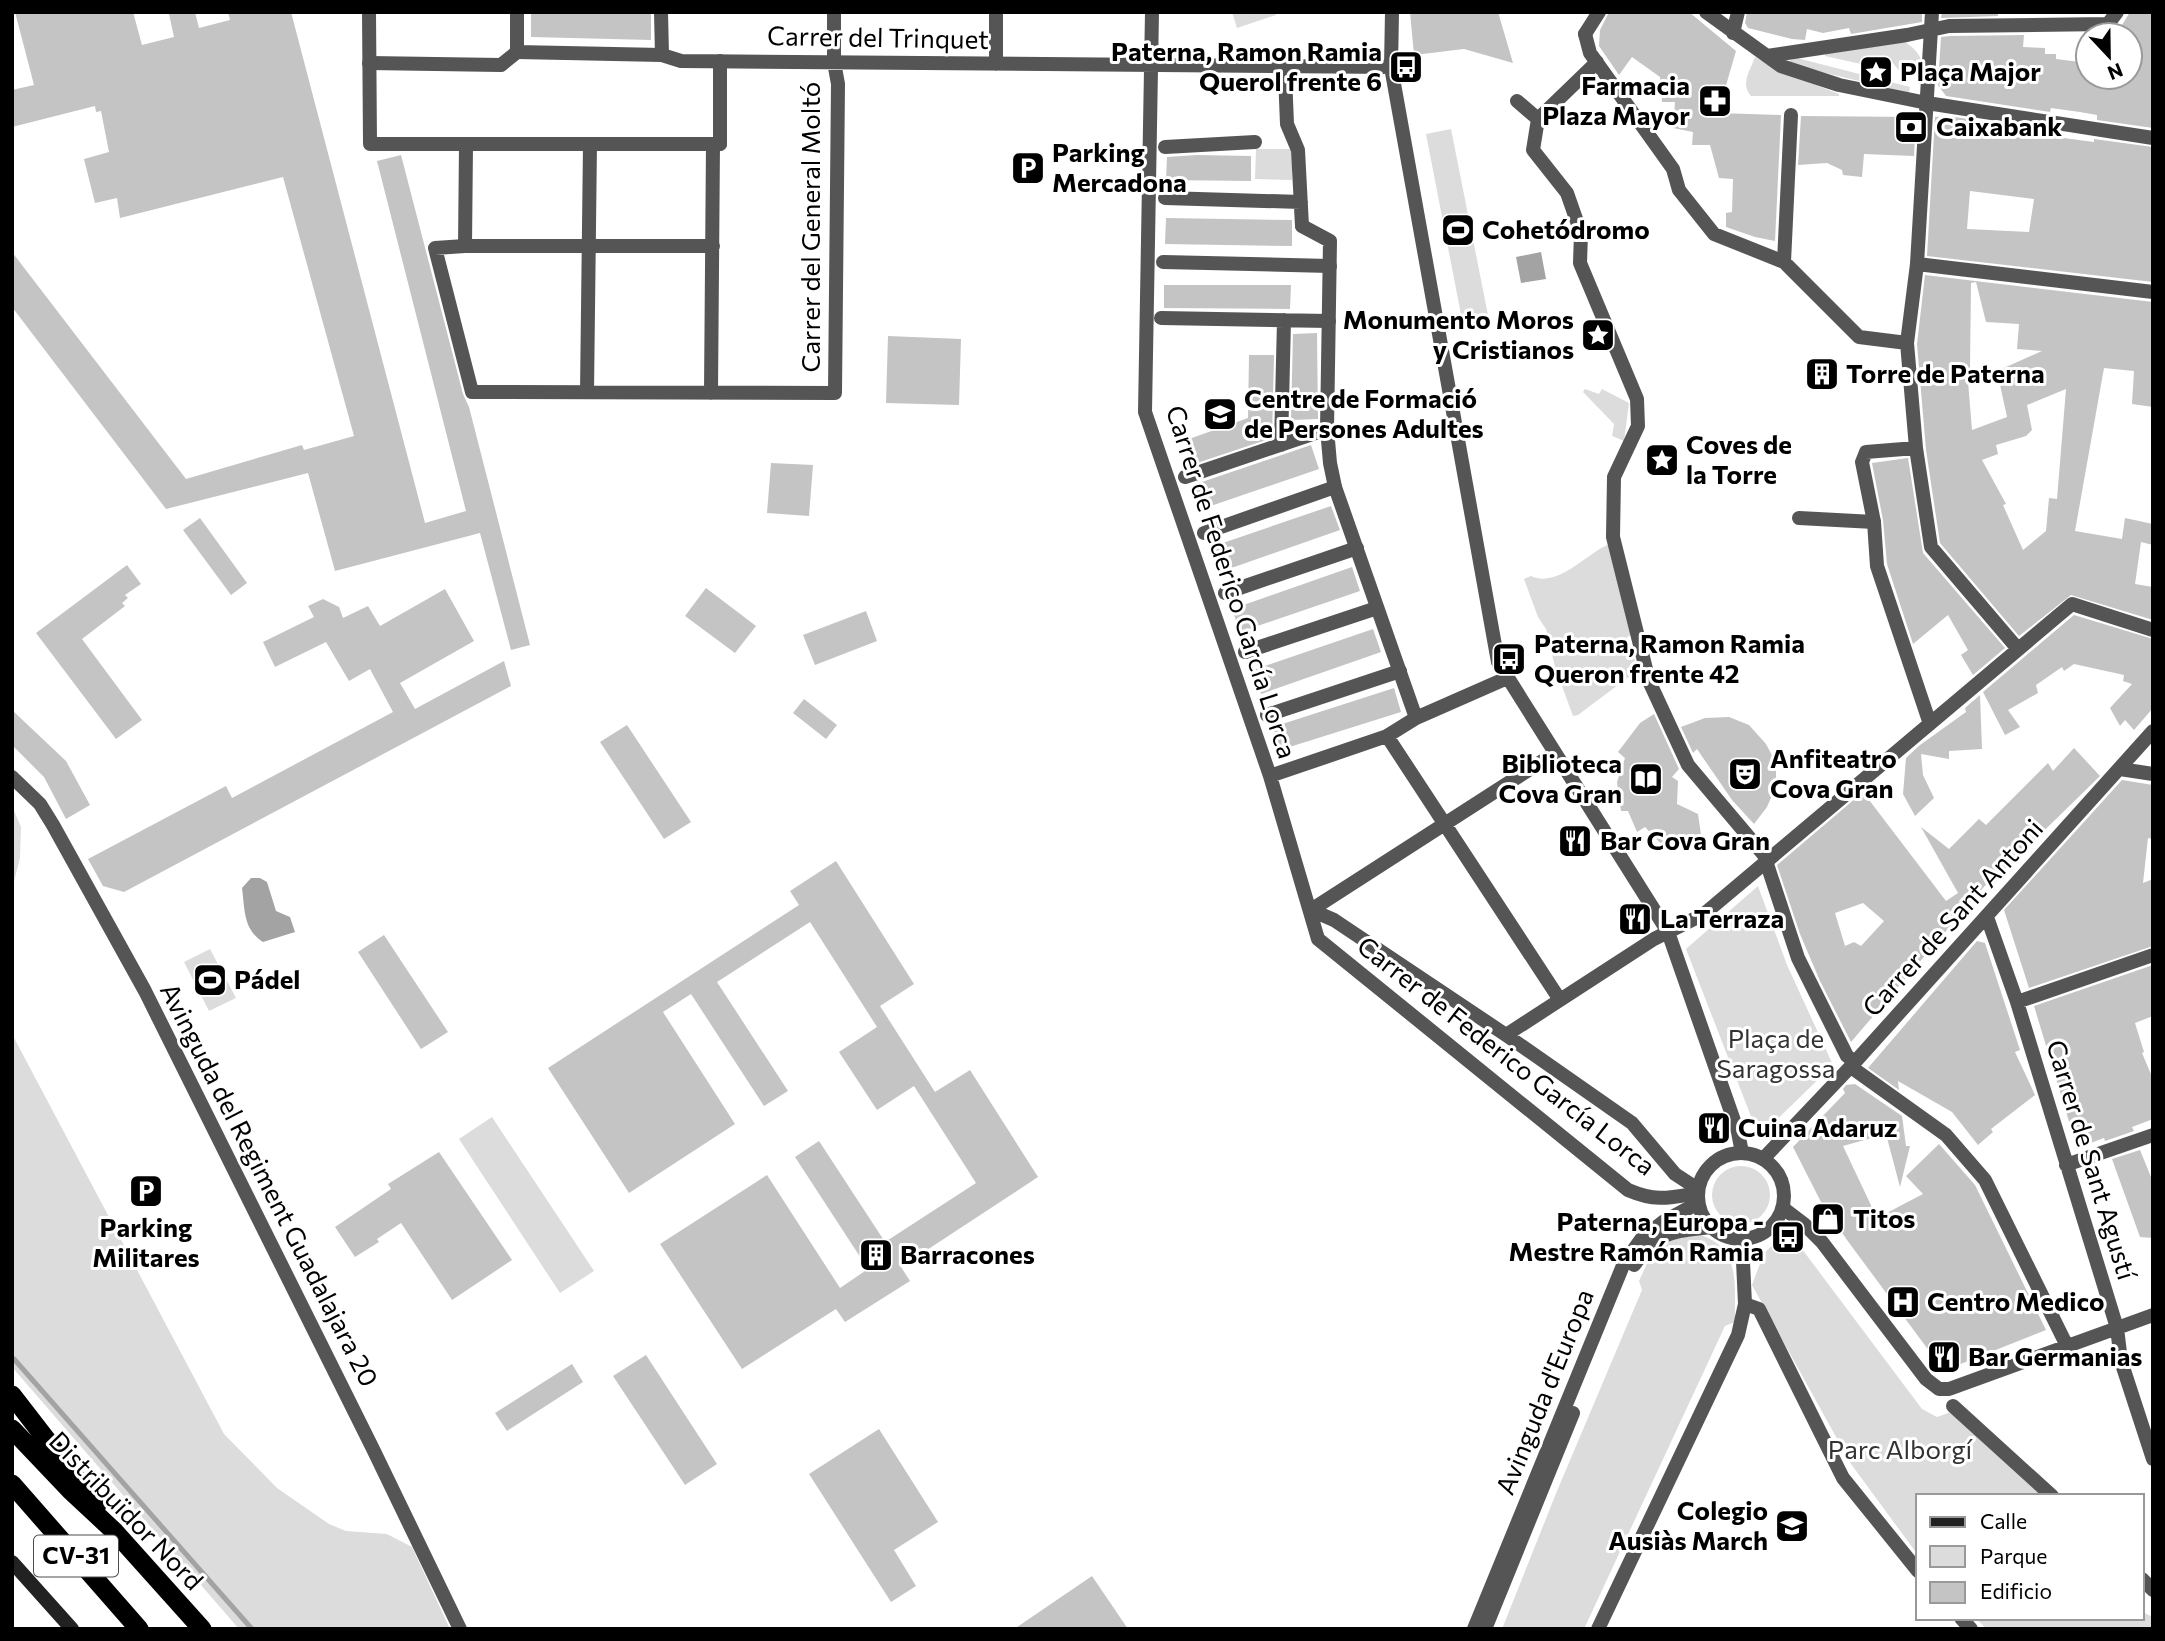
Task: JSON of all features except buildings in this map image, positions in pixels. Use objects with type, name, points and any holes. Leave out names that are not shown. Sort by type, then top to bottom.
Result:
[{"type":"highway","points":[[12,1395],[87,1489],[115,1532]]},
{"type":"highway","name":"Distribuïdor Nord","points":[[12,1429],[70,1490],[115,1532],[202,1629]]},
{"type":"highway","name":"CV-31","points":[[12,1484],[139,1629]]},
{"type":"main road","points":[[12,1562],[72,1629]]},
{"type":"street","points":[[369,12],[370,144],[717,144]]},
{"type":"street","points":[[517,12],[517,52]]},
{"type":"street","points":[[661,12],[662,55]]},
{"type":"street","name":"Carrer del General Moltó","points":[[712,393],[835,393],[838,84],[834,62],[834,12]]},
{"type":"street","points":[[996,12],[996,64]]},
{"type":"street","name":"Carrer de Federico García Lorca","points":[[1152,12],[1145,412],[1270,776],[1318,939],[1628,1190],[1661,1200],[1698,1195]]},
{"type":"street","points":[[1392,12],[1391,67],[1498,662],[1668,932],[1738,1132],[1742,1153]]},
{"type":"street","points":[[1599,12],[1585,34],[1590,53],[1673,169],[1679,190],[1714,234],[1784,262],[1859,337],[1907,343]]},
{"type":"street","points":[[1706,12],[1737,37],[1781,66],[1839,85],[1927,103],[2153,138]]},
{"type":"street","points":[[1737,37],[1738,12]]},
{"type":"street","points":[[1933,12],[1917,264],[1907,343],[1916,448],[1931,547],[2018,649]]},
{"type":"street","points":[[1767,56],[1949,26],[2015,19],[2108,24],[2117,12]]},
{"type":"street","name":"Carrer del Trinquet","points":[[369,63],[501,65],[517,52],[662,55],[681,61],[1391,67]]},
{"type":"street","points":[[713,246],[435,247],[472,392],[712,393],[713,246],[720,61]]},
{"type":"street","points":[[1597,62],[1538,119],[1533,150],[1567,193],[1581,233],[1580,263],[1637,399],[1637,426],[1615,477],[1613,537],[1649,681],[1688,765],[1764,855],[1798,958],[1852,1064],[1946,1135],[1985,1180],[2067,1346]]},
{"type":"street","points":[[1285,75],[1287,124],[1298,150],[1302,226],[1330,241],[1327,429],[1330,463],[1335,487],[1416,718]]},
{"type":"street","points":[[1517,101],[1538,119]]},
{"type":"street","points":[[1784,262],[1791,115]]},
{"type":"street","points":[[1166,147],[1255,142]]},
{"type":"street","points":[[587,392],[590,144]]},
{"type":"street","points":[[465,246],[466,145]]},
{"type":"street","points":[[1165,198],[1301,202]]},
{"type":"street","points":[[1163,261],[1330,266]]},
{"type":"street","points":[[1917,264],[2153,292]]},
{"type":"street","points":[[1161,318],[1329,321]]},
{"type":"street","points":[[1281,445],[1284,320]]},
{"type":"street","points":[[1185,477],[1327,429]]},
{"type":"street","points":[[1916,448],[1866,452],[1862,462],[1874,522],[1877,566],[1930,724]]},
{"type":"street","points":[[1204,533],[1335,487]]},
{"type":"street","points":[[1799,518],[1874,522]]},
{"type":"street","points":[[1225,593],[1357,548]]},
{"type":"street","points":[[1506,1035],[1668,932],[1704,914],[2072,604],[2153,630]]},
{"type":"street","points":[[1245,652],[1377,608]]},
{"type":"street","points":[[1267,715],[1400,671]]},
{"type":"street","points":[[1270,776],[1387,736],[1416,718],[1507,678]]},
{"type":"street","name":"Carrer de Sant Antoni","points":[[1763,1159],[1987,917],[2153,732]]},
{"type":"street","points":[[1387,736],[1560,1000]]},
{"type":"street","points":[[1311,910],[1555,753]]},
{"type":"street","points":[[2120,769],[2153,775]]},
{"type":"street","name":"Avinguda del Regiment Guadalajara 20","points":[[12,777],[40,804],[145,991],[460,1629]]},
{"type":"street","name":"Carrer de Federico García Lorca","points":[[1311,910],[1334,920],[1632,1123],[1675,1174],[1698,1195]]},
{"type":"street","name":"Carrer de Sant Agustí","points":[[1987,917],[2017,1002],[2117,1328],[2121,1361],[2153,1459]]},
{"type":"street","points":[[2017,1002],[2153,955]]},
{"type":"street","points":[[2066,1165],[2153,1135]]},
{"type":"street","points":[[1742,1153],[1763,1159],[1774,1168],[1781,1180],[1784,1194],[1783,1208],[1768,1230],[1742,1240],[1720,1234],[1711,1227],[1702,1216],[1698,1195],[1709,1168],[1718,1160],[1742,1153]]},
{"type":"street","name":"Avinguda d'Europa","points":[[1474,1629],[1625,1263],[1642,1238],[1698,1195]]},
{"type":"street","points":[[1783,1208],[1822,1242],[1926,1379],[1939,1389],[1949,1389],[2153,1315]]},
{"type":"street","name":"Avinguda d'Europa","points":[[1485,1629],[1633,1267],[1648,1246],[1668,1232],[1711,1227]]},
{"type":"street","points":[[1598,1629],[1738,1335],[1745,1304],[1742,1240]]},
{"type":"street","points":[[1745,1304],[1759,1309],[1843,1478],[1916,1569]]},
{"type":"street","points":[[1952,1406],[2050,1494]]},
{"type":"green space","points":[[1232,12],[1275,12],[1276,15],[1237,28]]},
{"type":"green space","points":[[1903,41],[1920,56],[1924,78],[1901,73],[1892,62],[1874,67],[1825,56],[1827,50]]},
{"type":"green space","points":[[1755,57],[1780,71],[1839,96],[1751,96],[1746,82]]},
{"type":"green space","points":[[1797,58],[1910,87],[1909,93],[1788,64],[1790,60]]},
{"type":"green space","name":"Cohetódromo","points":[[1451,129],[1490,325],[1464,330],[1426,134]]},
{"type":"green space","points":[[1256,149],[1292,149],[1292,180],[1255,179]]},
{"type":"green space","points":[[1585,389],[1599,394],[1602,389],[1629,403],[1624,441],[1612,436],[1614,424],[1583,392]]},
{"type":"green space","points":[[1607,545],[1610,546],[1633,634],[1627,637],[1638,670],[1573,716],[1555,667],[1546,629],[1538,617],[1524,579],[1531,576],[1551,578]]},
{"type":"green space","points":[[12,806],[21,827],[20,858],[12,889]]},
{"type":"green space","name":"Plaça de Saragossa","points":[[1758,886],[1787,965],[1833,1065],[1759,1137],[1686,949]]},
{"type":"green space","name":"Pádel","points":[[210,949],[236,998],[209,1011],[184,962]]},
{"type":"green space","points":[[12,1034],[224,1434],[277,1488],[329,1524],[346,1531],[387,1534],[412,1547],[450,1629],[239,1629],[12,1367]]},
{"type":"green space","points":[[492,1117],[594,1271],[560,1293],[459,1139]]},
{"type":"green space","points":[[1735,1166],[1747,1166],[1762,1174],[1770,1189],[1770,1201],[1762,1216],[1747,1224],[1735,1224],[1720,1216],[1712,1201],[1712,1189],[1720,1174]]},
{"type":"green space","points":[[1700,1235],[1714,1241],[1729,1259],[1735,1282],[1735,1322],[1725,1326],[1584,1629],[1502,1629],[1642,1290],[1639,1281],[1645,1268],[1660,1246],[1675,1239]]},
{"type":"green space","name":"Parc Alborgí","points":[[1777,1241],[1796,1241],[1922,1409],[1937,1417],[1951,1412],[2042,1494],[1916,1494],[1916,1552],[1851,1464],[1752,1285],[1764,1253]]},
{"type":"green space","points":[[2144,1613],[2153,1617],[2153,1629],[1987,1629],[1977,1620],[2144,1620]]},
{"type":"shaded area","points":[[1541,252],[1546,279],[1521,283],[1516,257]]},
{"type":"shaded area","points":[[251,878],[260,878],[267,882],[276,911],[290,917],[295,932],[263,942],[256,937],[246,918],[242,888]]},
{"type":"waterway","points":[[14,1359],[252,1629]]},
{"type":"place","name":"Paterna, Ramon Ramia Querol frente 6","points":[[1406,67]]},
{"type":"place","name":"Plaça Major","points":[[1876,72]]},
{"type":"place","name":"Farmacia Plaza Mayor","points":[[1715,101]]},
{"type":"place","name":"Caixabank","points":[[1911,127]]},
{"type":"place","name":"Parking Mercadona","points":[[1028,168]]},
{"type":"place","name":"Cohetódromo","points":[[1458,230]]},
{"type":"place","name":"Monumento Moros y Cristianos","points":[[1598,335]]},
{"type":"place","name":"Torre de Paterna","points":[[1822,374]]},
{"type":"place","name":"Centre de Formació de Persones Adultes","points":[[1220,414]]},
{"type":"place","name":"Coves de la Torre","points":[[1662,460]]},
{"type":"place","name":"Paterna, Ramon Ramia Queron frente 42","points":[[1509,659]]},
{"type":"place","name":"Anfiteatro Cova Gran","points":[[1745,774]]},
{"type":"place","name":"Biblioteca Cova Gran","points":[[1646,779]]},
{"type":"place","name":"Bar Cova Gran","points":[[1575,841]]},
{"type":"place","name":"La Terraza","points":[[1635,919]]},
{"type":"place","name":"Pádel","points":[[210,980]]},
{"type":"place","name":"Cuina Adaruz","points":[[1714,1128]]},
{"type":"place","name":"Parking Militares","points":[[146,1191]]},
{"type":"place","name":"Titos","points":[[1828,1219]]},
{"type":"place","name":"Paterna, Europa - Mestre Ramón Ramia","points":[[1788,1237]]},
{"type":"place","name":"Barracones","points":[[876,1255]]},
{"type":"place","name":"Centro Medico","points":[[1903,1302]]},
{"type":"place","name":"Bar Germanias","points":[[1944,1357]]},
{"type":"place","name":"Colegio Ausiàs March","points":[[1792,1526]]}]
